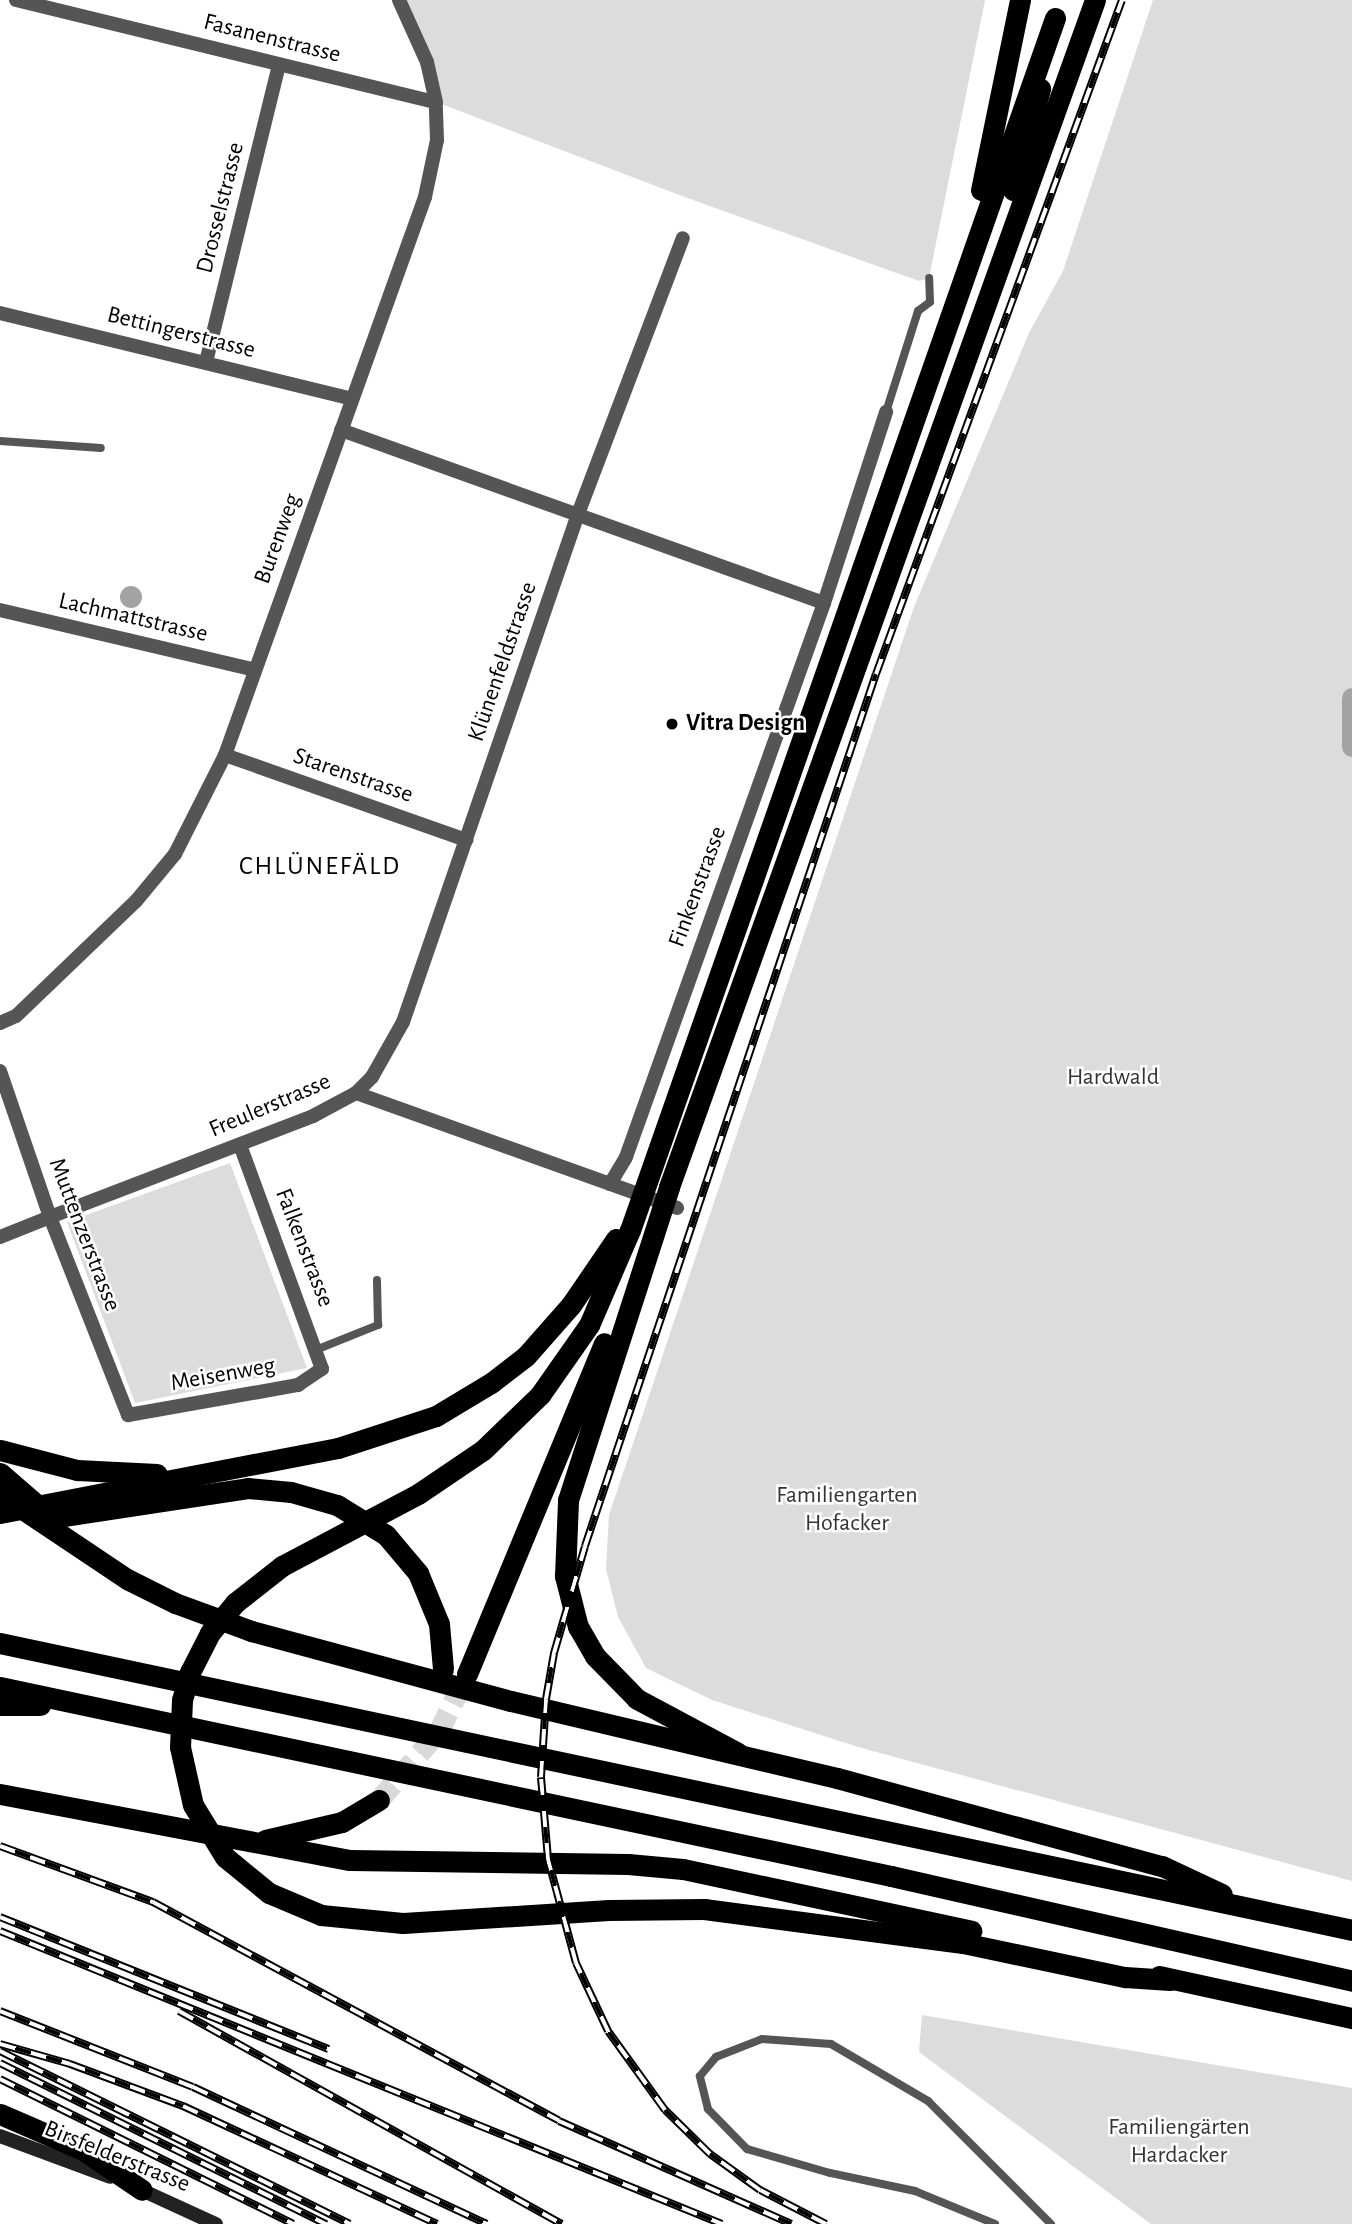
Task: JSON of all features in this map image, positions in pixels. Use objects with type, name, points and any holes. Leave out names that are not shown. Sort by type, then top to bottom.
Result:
[{"type":"highway","points":[[941,342],[985,173],[1020,0]]},
{"type":"highway","points":[[738,1753],[650,1707],[615,1681],[583,1637],[565,1576],[563,1537],[572,1484],[669,1187],[967,350],[1095,0]]},
{"type":"highway","points":[[1058,9],[612,1279],[564,1364],[504,1432],[418,1494],[306,1551],[268,1575],[226,1612],[203,1644],[185,1686],[179,1733],[183,1776],[203,1825],[230,1863],[269,1893],[321,1915],[368,1922],[653,1909],[759,1914],[963,1943],[1125,1977],[1170,1980]]},
{"type":"highway","points":[[967,350],[1033,121],[1058,9]]},
{"type":"highway","points":[[4,1522],[198,1474],[368,1441],[436,1416],[474,1395],[526,1356],[571,1305],[603,1262],[646,1178]]},
{"type":"highway","points":[[467,1674],[669,1187]]},
{"type":"highway","points":[[0,1450],[77,1470],[198,1474]]},
{"type":"highway","points":[[0,1473],[101,1562]]},
{"type":"highway","points":[[81,1505],[248,1488],[291,1492],[337,1505],[386,1535],[418,1573],[439,1624],[443,1669]]},
{"type":"highway","points":[[0,1494],[101,1562],[175,1603],[251,1632],[602,1724],[738,1753],[1162,1866],[1243,1904]]},
{"type":"highway","points":[[0,1643],[271,1698],[1157,1892],[1243,1904],[1352,1930]]},
{"type":"highway","points":[[0,1687],[891,1876],[1352,1981]]},
{"type":"highway","points":[[0,1705],[89,1705]]},
{"type":"highway","points":[[0,1794],[350,1860],[628,1864],[683,1870],[1125,1965],[1170,1980],[1352,2018]]},
{"type":"highway","points":[[253,1842],[342,1822],[379,1800]]},
{"type":"highway","points":[[0,2114],[83,2150],[142,2190]]},
{"type":"main road","name":"Birsfelderstrasse","points":[[0,2136],[142,2190],[216,2224]]},
{"type":"street","name":"Fasanenstrasse","points":[[16,0],[436,102]]},
{"type":"street","name":"Burenweg","points":[[0,1023],[16,1016],[136,901],[174,854],[225,755],[425,197],[437,140],[436,102],[427,62],[399,0]]},
{"type":"street","name":"Drosselstrasse","points":[[206,362],[279,65]]},
{"type":"street","name":"Klünenfeldstrasse","points":[[356,1093],[372,1077],[402,1023],[578,514],[683,238]]},
{"type":"street","name":"Bettingerstrasse","points":[[0,313],[352,399]]},
{"type":"street","name":"Finkenstrasse","points":[[616,1186],[824,603],[886,412]]},
{"type":"street","points":[[341,430],[824,603]]},
{"type":"street","name":"Lachmattstrasse","points":[[0,610],[255,670]]},
{"type":"street","name":"Starenstrasse","points":[[225,755],[466,840]]},
{"type":"street","name":"Muttenzerstrasse","points":[[0,1071],[50,1217],[128,1415]]},
{"type":"street","name":"Freulerstrasse","points":[[0,1237],[313,1116],[356,1093],[677,1208]]},
{"type":"street","name":"Falkenstrasse","points":[[240,1145],[318,1349],[322,1369]]},
{"type":"street","name":"Meisenweg","points":[[128,1415],[298,1385],[322,1369]]},
{"type":"lane","points":[[886,412],[918,311],[930,302],[929,278]]},
{"type":"lane","points":[[0,441],[101,448]]},
{"type":"lane","points":[[318,1349],[378,1325],[377,1280]]},
{"type":"lane","points":[[995,2224],[915,2191],[830,2173],[747,2148],[708,2109],[700,2076],[716,2057],[762,2039],[831,2044],[929,2101],[1051,2224]]},
{"type":"green space","points":[[399,0],[985,0],[929,278],[919,281],[682,196],[436,102]]},
{"type":"green space","name":"Hardwald","points":[[1153,0],[1352,0],[1352,1881],[858,1747],[712,1700],[646,1668],[618,1617],[606,1569],[609,1515],[914,607],[1029,333],[1063,271]]},
{"type":"green space","points":[[230,1163],[307,1368],[135,1403],[67,1222]]},
{"type":"green space","name":"Familiengärten Hardacker","points":[[922,2015],[1352,2088],[1352,2224],[1151,2224],[919,2052]]},
{"type":"shaded area","points":[[131,586],[139,589],[142,597],[139,605],[131,608],[123,605],[120,597],[123,589]]},
{"type":"waterway","points":[[1352,698],[1352,746]]},
{"type":"tunnel","points":[[379,1800],[439,1731],[467,1674]]},
{"type":"railway","points":[[826,2224],[760,2190],[710,2154],[665,2110],[608,2031],[576,1963],[548,1859],[541,1777],[546,1699],[554,1653],[585,1546],[876,674],[1122,0]]},
{"type":"railway","points":[[0,1846],[153,1902],[559,2121],[791,2224]]},
{"type":"railway","points":[[0,1917],[329,2049]]},
{"type":"railway","points":[[0,1931],[722,2224]]},
{"type":"railway","points":[[0,2011],[193,2087],[487,2224]]},
{"type":"railway","points":[[179,2011],[562,2224]]},
{"type":"railway","points":[[0,2044],[70,2064],[183,2106],[437,2224]]},
{"type":"railway","points":[[0,2051],[350,2224]]},
{"type":"railway","points":[[0,2063],[326,2224]]},
{"type":"railway","points":[[0,2079],[293,2224]]},
{"type":"place","name":"Vitra Design","points":[[672,724]]},
{"type":"district","name":"CHLÜNEFÄLD","points":[[320,867]]},
{"type":"park label","name":"Familiengarten Hofacker","points":[[847,1510]]}]
